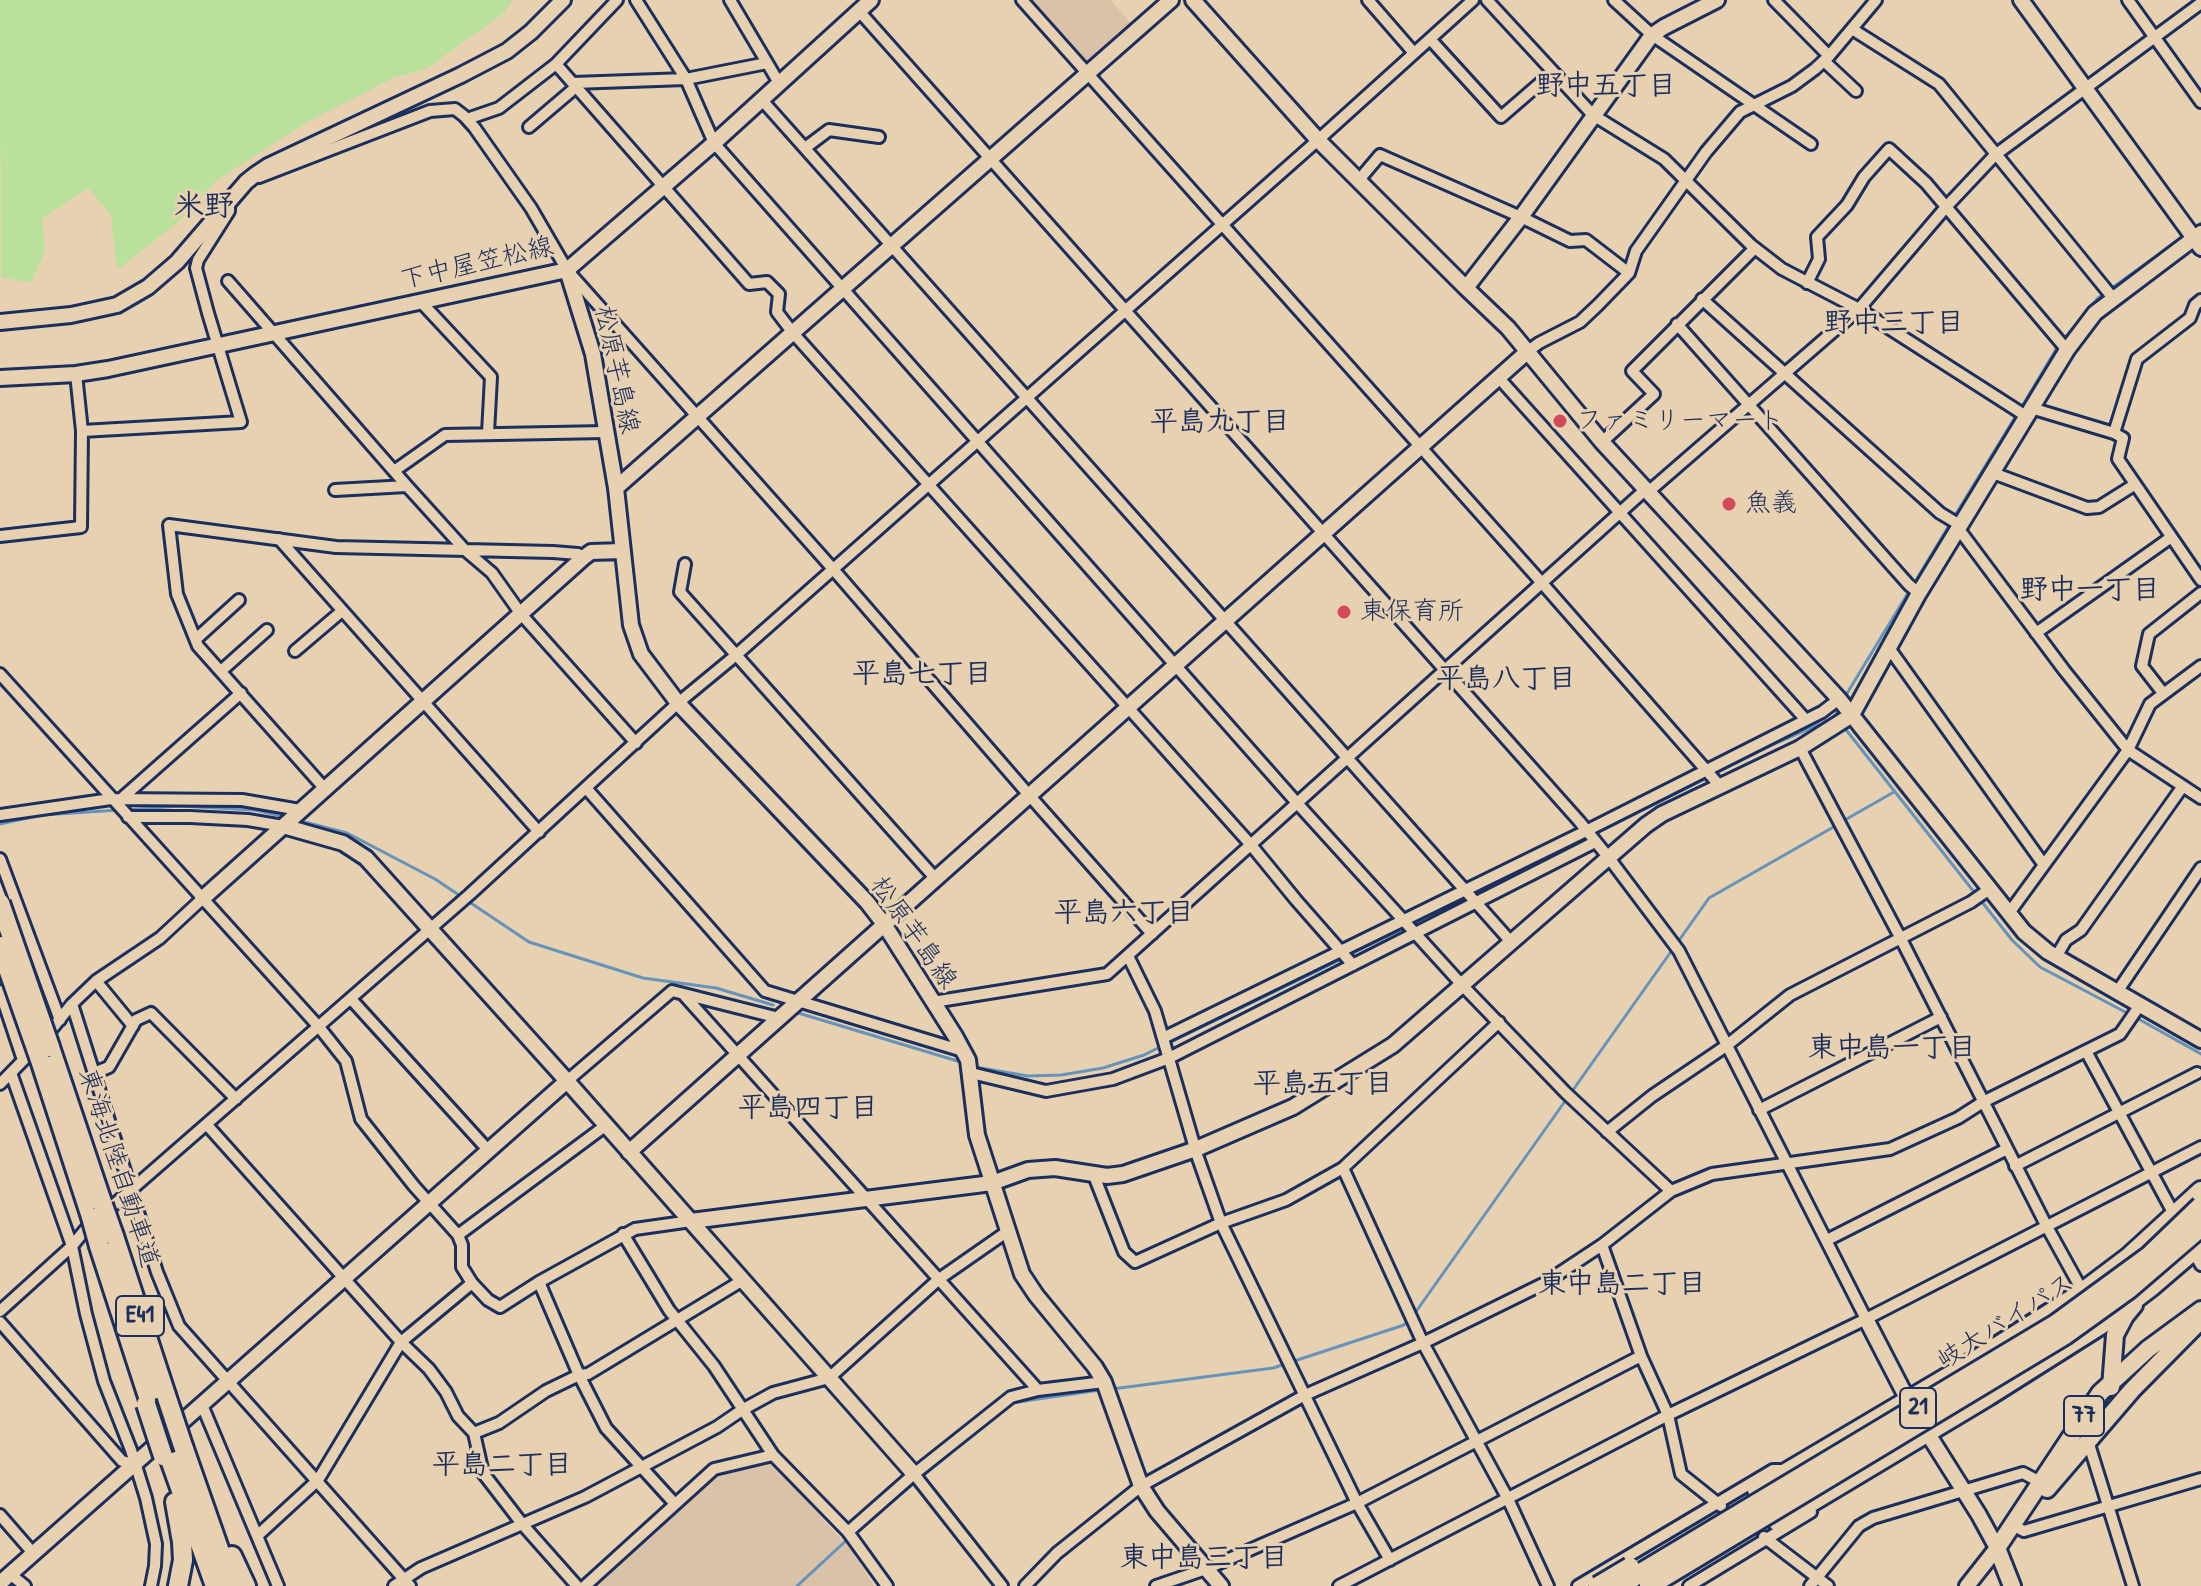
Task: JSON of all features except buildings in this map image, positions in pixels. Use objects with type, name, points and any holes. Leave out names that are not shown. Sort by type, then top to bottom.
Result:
[{"type":"highway","name":"東海北陸自動車道","points":[[0,903],[38,1056]]},
{"type":"highway","name":"東海北陸自動車道","points":[[0,946],[97,1211],[154,1401]]},
{"type":"highway","name":"21","points":[[1598,1586],[2016,1336],[2129,1257],[2201,1191]]},
{"type":"highway","name":"岐大バイパス","points":[[1619,1586],[2056,1324],[2149,1256],[2201,1206]]},
{"type":"highway","name":"岐大バイパス","points":[[1649,1586],[2065,1335],[2129,1289],[2201,1227]]},
{"type":"highway","name":"東海北陸自動車道","points":[[106,1241],[119,1306],[154,1401],[232,1586]]},
{"type":"highway","name":"21","points":[[1670,1586],[1927,1433],[2102,1324],[2198,1253]]},
{"type":"highway","name":"東海北陸自動車道","points":[[176,1455],[215,1586]]},
{"type":"highway","points":[[176,1455],[183,1560],[178,1586]]},
{"type":"highway","points":[[176,1455],[246,1586]]},
{"type":"main road","points":[[2102,1425],[2109,1412],[2116,1332],[2125,1316],[2152,1286]]},
{"type":"main road","name":"77","points":[[1997,1548],[2091,1406],[2111,1381],[2201,1310]]},
{"type":"main road","name":"77","points":[[1997,1548],[2132,1390],[2201,1320]]},
{"type":"main road","points":[[1997,1548],[2012,1586]]},
{"type":"street","points":[[0,322],[71,315],[117,305],[148,287],[177,262],[246,182],[268,166],[507,51],[563,0]]},
{"type":"street","points":[[467,119],[499,108],[556,64],[617,0]]},
{"type":"street","points":[[636,0],[686,79],[714,143],[1297,803],[1463,986],[1568,1095],[1671,1191]]},
{"type":"street","points":[[730,0],[779,83]]},
{"type":"street","points":[[1022,0],[1713,778]]},
{"type":"street","points":[[616,488],[1171,0]]},
{"type":"street","points":[[1193,0],[1318,140],[1508,328],[1646,492],[1839,699],[1849,717],[1987,891],[2035,943],[2138,1008],[2201,1040]]},
{"type":"street","points":[[1368,0],[1414,53]]},
{"type":"street","points":[[0,1311],[72,1246],[85,1230],[464,899],[678,703],[735,656],[1473,0]]},
{"type":"street","points":[[1487,0],[1593,115],[1664,159],[1755,248],[1782,269],[1859,309],[2024,412],[2114,433],[2123,438],[2118,459],[2201,580]]},
{"type":"street","points":[[1614,0],[1652,35],[1811,144]]},
{"type":"street","points":[[1466,288],[1652,35],[1717,0]]},
{"type":"street","points":[[1774,0],[1856,91]]},
{"type":"street","points":[[629,1152],[1498,377],[1539,343],[1580,322],[1629,273],[1636,251],[1706,152],[1740,112],[1792,86],[1827,58],[1876,0]]},
{"type":"street","points":[[586,788],[765,991],[798,1000],[1046,1091],[1113,1079],[1166,1047],[1591,836],[1713,778],[1800,748],[1849,717],[1889,648],[1914,589],[1956,523],[1993,473],[2063,346],[2095,313],[2109,293],[2195,236],[2021,0]]},
{"type":"street","points":[[2128,0],[2201,102]]},
{"type":"street","points":[[867,3],[990,159],[1591,836],[1679,951],[1908,1400],[1997,1548],[1967,1586]]},
{"type":"street","name":"下中屋笠松線","points":[[0,378],[76,374],[567,270],[714,143],[867,3]]},
{"type":"street","points":[[933,1002],[1107,974],[1620,512],[1859,309],[1995,155],[2201,3]]},
{"type":"street","points":[[1852,29],[1939,84],[2109,293]]},
{"type":"street","points":[[1430,39],[1501,117],[1553,72]]},
{"type":"street","points":[[529,127],[574,85],[686,79],[767,63]]},
{"type":"street","points":[[556,64],[749,284],[767,282],[779,294],[777,312],[793,333],[1251,845],[1347,958]]},
{"type":"street","points":[[761,99],[1512,943]]},
{"type":"street","points":[[246,182],[430,111],[455,109],[467,119],[531,208],[567,270],[1152,934]]},
{"type":"street","points":[[805,148],[829,130],[879,137]]},
{"type":"street","points":[[1807,283],[1819,259],[1817,237],[1847,205],[1864,177],[1889,149],[1926,183],[2063,346]]},
{"type":"street","points":[[1358,181],[1380,155],[1570,241],[1586,240],[1629,273]]},
{"type":"street","points":[[82,431],[241,422],[196,268],[229,211],[228,201]]},
{"type":"street","points":[[1602,442],[1654,394],[1632,371],[1755,248]]},
{"type":"street","name":"松原芋島線","points":[[567,270],[588,335],[616,488],[631,625],[641,654],[678,703],[867,902],[933,1002],[968,1063],[977,1135],[1022,1274],[1095,1367],[1106,1387],[1141,1486],[1157,1511],[1221,1586]]},
{"type":"street","points":[[228,281],[407,486],[465,550],[492,573],[521,614],[636,743]]},
{"type":"street","points":[[1702,299],[1940,513],[1956,523],[2036,633],[2128,750],[2201,798]]},
{"type":"street","points":[[2114,433],[2137,359],[2190,318],[2195,305],[2201,300]]},
{"type":"street","points":[[422,303],[491,377],[488,433]]},
{"type":"street","points":[[1677,324],[1914,589]]},
{"type":"street","points":[[0,536],[81,527],[82,431],[76,374]]},
{"type":"street","points":[[1498,377],[1806,720]]},
{"type":"street","points":[[394,471],[445,435],[606,432]]},
{"type":"street","points":[[1993,473],[2087,508],[2099,507],[2134,485]]},
{"type":"street","points":[[335,490],[407,486]]},
{"type":"street","points":[[325,789],[198,646],[177,594],[169,525],[336,547],[566,553],[578,554],[583,558]]},
{"type":"street","points":[[2036,633],[2170,538]]},
{"type":"street","points":[[279,539],[539,832]]},
{"type":"street","points":[[151,1586],[156,1544],[149,1510],[104,1381],[72,1246],[4,1078],[38,1056],[72,1004],[96,981],[160,938],[583,558],[591,552],[622,551]]},
{"type":"street","points":[[685,564],[680,592],[935,878]]},
{"type":"street","points":[[2163,693],[2142,666],[2149,634],[2201,593]]},
{"type":"street","points":[[196,639],[239,600]]},
{"type":"street","points":[[295,651],[342,611]]},
{"type":"street","points":[[221,671],[267,630]]},
{"type":"street","points":[[1889,648],[2044,865]]},
{"type":"street","points":[[2009,913],[2128,750],[2150,704],[2201,666]]},
{"type":"street","points":[[0,674],[319,1027],[346,1061],[361,1119],[458,1235],[462,1245],[462,1267],[488,1300],[500,1307],[635,1229],[992,1183],[1028,1170],[1055,1168],[1107,1176],[1123,1174],[1196,1149],[1293,1107],[1393,1045],[1646,825],[1713,778],[1839,699]]},
{"type":"street","points":[[120,807],[241,693]]},
{"type":"street","points":[[1800,748],[2083,1292]]},
{"type":"street","points":[[2056,957],[2066,940],[2081,930],[2183,786]]},
{"type":"street","points":[[0,815],[242,800],[292,818],[366,858],[917,1477],[1002,1586]]},
{"type":"street","points":[[120,807],[190,817],[248,820],[292,818]]},
{"type":"street","points":[[0,859],[60,1020]]},
{"type":"street","points":[[2117,992],[2201,868]]},
{"type":"street","points":[[1607,1132],[1652,1096],[1726,1046],[1790,995],[1987,891]]},
{"type":"street","points":[[1166,1047],[1470,896]]},
{"type":"street","points":[[1128,956],[1155,1011],[1197,1155],[1221,1223],[1357,1503],[1390,1560]]},
{"type":"street","points":[[96,981],[133,1026]]},
{"type":"street","points":[[0,991],[38,1056]]},
{"type":"street","points":[[25,1586],[5,1578],[672,991],[779,1018]]},
{"type":"street","points":[[683,994],[1038,1390]]},
{"type":"street","points":[[351,999],[488,1150]]},
{"type":"street","points":[[72,1004],[157,1272],[179,1326],[407,1582]]},
{"type":"street","points":[[1025,1586],[1057,1553],[1141,1486],[1305,1395],[1423,1343],[1543,1284],[1602,1245],[1671,1191],[1712,1174],[1890,1149],[1958,1118],[1983,1102],[2120,1034],[2138,1008]]},
{"type":"street","points":[[94,1073],[109,1067],[136,1020],[151,1013],[236,1099]]},
{"type":"street","points":[[1759,1110],[1941,1017]]},
{"type":"street","points":[[1093,1173],[1124,1252],[1135,1262],[1221,1223],[1286,1200],[1343,1168],[1499,1022]]},
{"type":"street","points":[[2086,1051],[2198,1253]]},
{"type":"street","points":[[2015,1166],[2197,1073]]},
{"type":"street","points":[[207,1125],[401,1342],[429,1369],[458,1416],[474,1433],[483,1473],[523,1525],[577,1586]]},
{"type":"street","points":[[458,1235],[605,1126]]},
{"type":"street","points":[[1339,1586],[1668,1415],[1866,1319],[2201,1147]]},
{"type":"street","points":[[1827,1240],[2007,1149]]},
{"type":"street","points":[[1343,1168],[1423,1343],[1508,1499],[1548,1586]]},
{"type":"street","points":[[394,1586],[407,1582],[421,1568],[585,1497],[642,1468],[773,1393],[829,1378],[939,1279],[1008,1231]]},
{"type":"street","points":[[623,1234],[669,1310],[714,1366],[773,1455],[851,1536],[887,1586]]},
{"type":"street","points":[[1602,1245],[1641,1356],[1668,1415],[1681,1474],[1719,1504]]},
{"type":"street","points":[[474,1433],[499,1423],[546,1391],[579,1375],[588,1374],[743,1280]]},
{"type":"street","points":[[539,1282],[579,1375],[606,1428],[675,1504]]},
{"type":"street","points":[[257,1536],[318,1480],[401,1342],[472,1283]]},
{"type":"street","points":[[0,1322],[122,1461],[135,1464]]},
{"type":"street","points":[[1156,1586],[1206,1569],[1357,1503],[1641,1356]]},
{"type":"street","points":[[851,1536],[1011,1397],[1038,1390],[1106,1387]]},
{"type":"street","points":[[202,1405],[278,1586]]},
{"type":"street","points":[[2088,1441],[2133,1586]]},
{"type":"street","points":[[585,1586],[714,1469],[773,1455]]},
{"type":"street","points":[[1578,1586],[1773,1470],[1792,1470]]},
{"type":"street","points":[[1689,1586],[1838,1493],[1862,1470]]},
{"type":"street","points":[[1814,1582],[1859,1526],[1866,1522],[2023,1473],[2042,1483]]},
{"type":"street","points":[[2016,1527],[2024,1531],[2201,1479]]},
{"type":"street","points":[[0,1515],[33,1553]]},
{"type":"street","points":[[1766,1538],[1814,1582],[1828,1586]]},
{"type":"shaded area","points":[[1027,0],[1111,0],[1131,24],[1087,64]]},
{"type":"shaded area","points":[[771,1462],[852,1551],[874,1586],[595,1586],[716,1476]]},
{"type":"green space","points":[[0,0],[512,0],[504,13],[426,69],[395,77],[302,125],[216,181],[176,224],[117,270],[111,215],[88,188],[42,219],[45,250],[31,283],[1,277]]},
{"type":"waterway","points":[[2193,229],[2201,223]]},
{"type":"waterway","points":[[2063,340],[2098,298],[2187,234]]},
{"type":"waterway","points":[[2021,408],[2058,346]]},
{"type":"waterway","points":[[1954,517],[2017,414]]},
{"type":"waterway","points":[[1846,695],[1950,524]]},
{"type":"waterway","points":[[1714,774],[1834,718],[1837,712]]},
{"type":"waterway","points":[[1843,726],[2012,940],[2040,967],[2129,1014]]},
{"type":"waterway","points":[[1475,894],[1707,778]]},
{"type":"waterway","points":[[1843,821],[1894,792]]},
{"type":"waterway","points":[[127,810],[179,806],[255,810],[286,817]]},
{"type":"waterway","points":[[0,824],[42,815],[119,810]]},
{"type":"waterway","points":[[297,820],[347,833],[435,879],[529,942],[643,978],[716,988],[773,1005]]},
{"type":"waterway","points":[[1415,1313],[1709,898],[1837,825]]},
{"type":"waterway","points":[[1349,955],[1468,897]]},
{"type":"waterway","points":[[1169,1043],[1342,959]]},
{"type":"waterway","points":[[795,1012],[964,1063]]},
{"type":"waterway","points":[[2135,1017],[2201,1054]]},
{"type":"waterway","points":[[975,1067],[1028,1076],[1061,1075],[1103,1068],[1162,1046]]},
{"type":"waterway","points":[[1112,1389],[1273,1368],[1404,1325],[1409,1319]]},
{"type":"waterway","points":[[861,1527],[1011,1403],[1100,1390]]},
{"type":"waterway","points":[[797,1586],[850,1537]]},
{"type":"place","name":"ファミリーマート","points":[[1560,421]]},
{"type":"place","name":"魚義","points":[[1729,504]]},
{"type":"place","name":"東保育所","points":[[1344,612]]},
{"type":"district","name":"野中五丁目","points":[[1606,87]]},
{"type":"district","name":"米野","points":[[204,207]]},
{"type":"district","name":"野中三丁目","points":[[1894,324]]},
{"type":"district","name":"平島九丁目","points":[[1220,423]]},
{"type":"district","name":"野中一丁目","points":[[2090,591]]},
{"type":"district","name":"平島七丁目","points":[[922,675]]},
{"type":"district","name":"平島八丁目","points":[[1506,680]]},
{"type":"district","name":"平島六丁目","points":[[1124,914]]},
{"type":"district","name":"東中島一丁目","points":[[1892,1049]]},
{"type":"district","name":"平島五丁目","points":[[1323,1085]]},
{"type":"district","name":"平島四丁目","points":[[808,1109]]},
{"type":"district","name":"東中島二丁目","points":[[1622,1285]]},
{"type":"district","name":"平島二丁目","points":[[502,1466]]},
{"type":"district","name":"東中島三丁目","points":[[1204,1559]]}]
